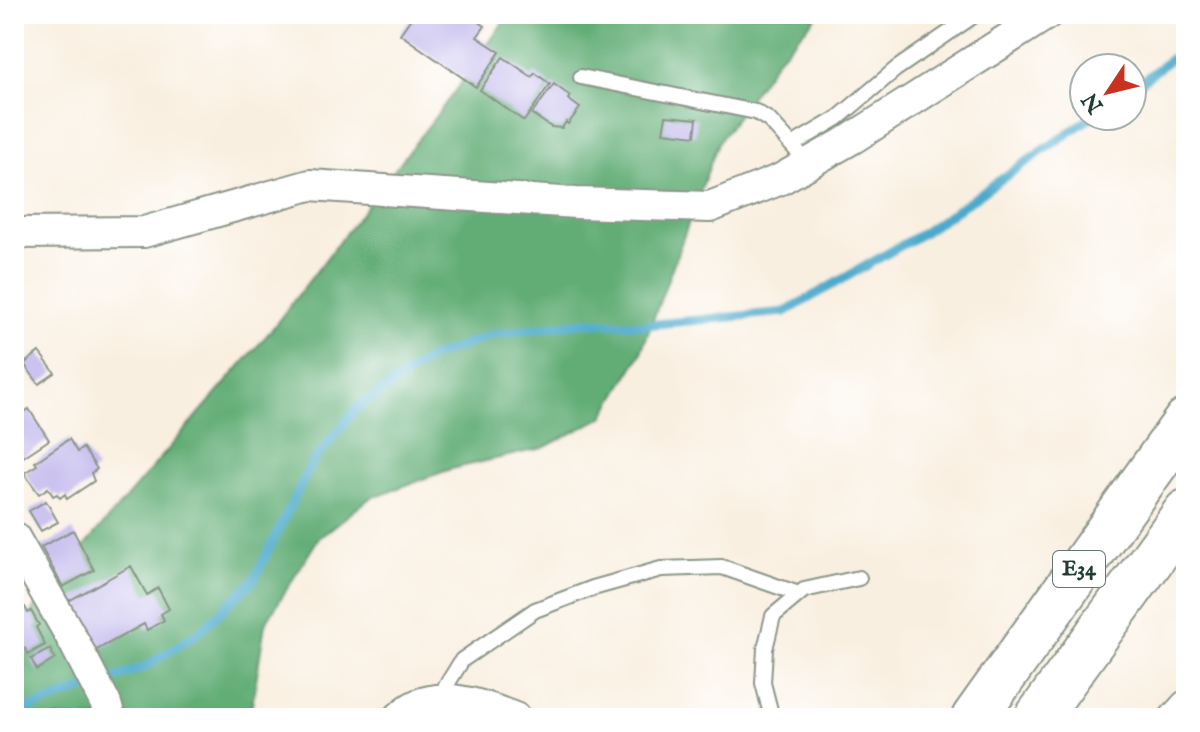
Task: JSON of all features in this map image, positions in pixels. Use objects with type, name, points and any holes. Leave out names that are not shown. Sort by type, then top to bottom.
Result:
[{"type":"highway","name":"E34","points":[[974,718],[1186,421]]},
{"type":"highway","name":"E34","points":[[1037,718],[1186,512]]},
{"type":"street","points":[[14,233],[144,232],[310,185],[546,201],[710,207],[781,179],[800,154],[853,138],[1047,14]]},
{"type":"street","points":[[14,537],[74,642],[108,711]]},
{"type":"street","points":[[399,718],[429,699],[479,703],[515,718]]},
{"type":"street","points":[[1175,718],[1186,706]]},
{"type":"lane","points":[[581,77],[756,112],[769,120],[800,154],[896,69],[976,14]]},
{"type":"lane","points":[[438,699],[462,660],[535,610],[593,588],[661,569],[722,567],[799,594]]},
{"type":"lane","points":[[772,718],[763,683],[765,649],[773,616],[804,590],[859,578]]},
{"type":"green space","points":[[509,14],[819,14],[777,59],[718,143],[640,355],[603,417],[543,448],[451,469],[370,498],[318,539],[265,624],[250,718],[14,718],[14,642],[43,594],[268,334],[459,86]]},
{"type":"building","points":[[414,14],[460,14],[465,18],[467,14],[485,26],[477,37],[500,52],[476,87],[400,34]]},
{"type":"building","points":[[503,57],[532,77],[535,73],[550,84],[524,121],[480,90]]},
{"type":"building","points":[[554,84],[580,108],[562,128],[551,127],[532,114]]},
{"type":"building","points":[[666,116],[697,119],[695,136],[663,132]]},
{"type":"building","points":[[39,352],[55,373],[39,384],[24,364]]},
{"type":"building","points":[[29,409],[49,440],[14,463],[14,419]]},
{"type":"building","points":[[69,439],[77,452],[83,448],[97,469],[91,473],[94,481],[67,499],[65,494],[60,498],[57,494],[53,496],[48,488],[39,494],[24,473]]},
{"type":"building","points":[[46,501],[58,522],[41,531],[29,511]]},
{"type":"building","points":[[73,530],[94,570],[63,587],[41,547]]},
{"type":"building","points":[[131,566],[147,595],[158,588],[169,609],[161,614],[164,620],[147,630],[144,624],[95,651],[67,602]]},
{"type":"building","points":[[25,607],[39,625],[36,627],[45,645],[28,654],[25,648],[14,654],[14,613]]},
{"type":"building","points":[[50,649],[55,659],[37,670],[31,659]]},
{"type":"waterway","points":[[1148,77],[1186,47]]},
{"type":"waterway","points":[[14,714],[145,667],[199,632],[254,580],[311,464],[356,409],[430,358],[491,335],[585,322],[644,325],[785,312],[923,233],[1070,132]]}]
